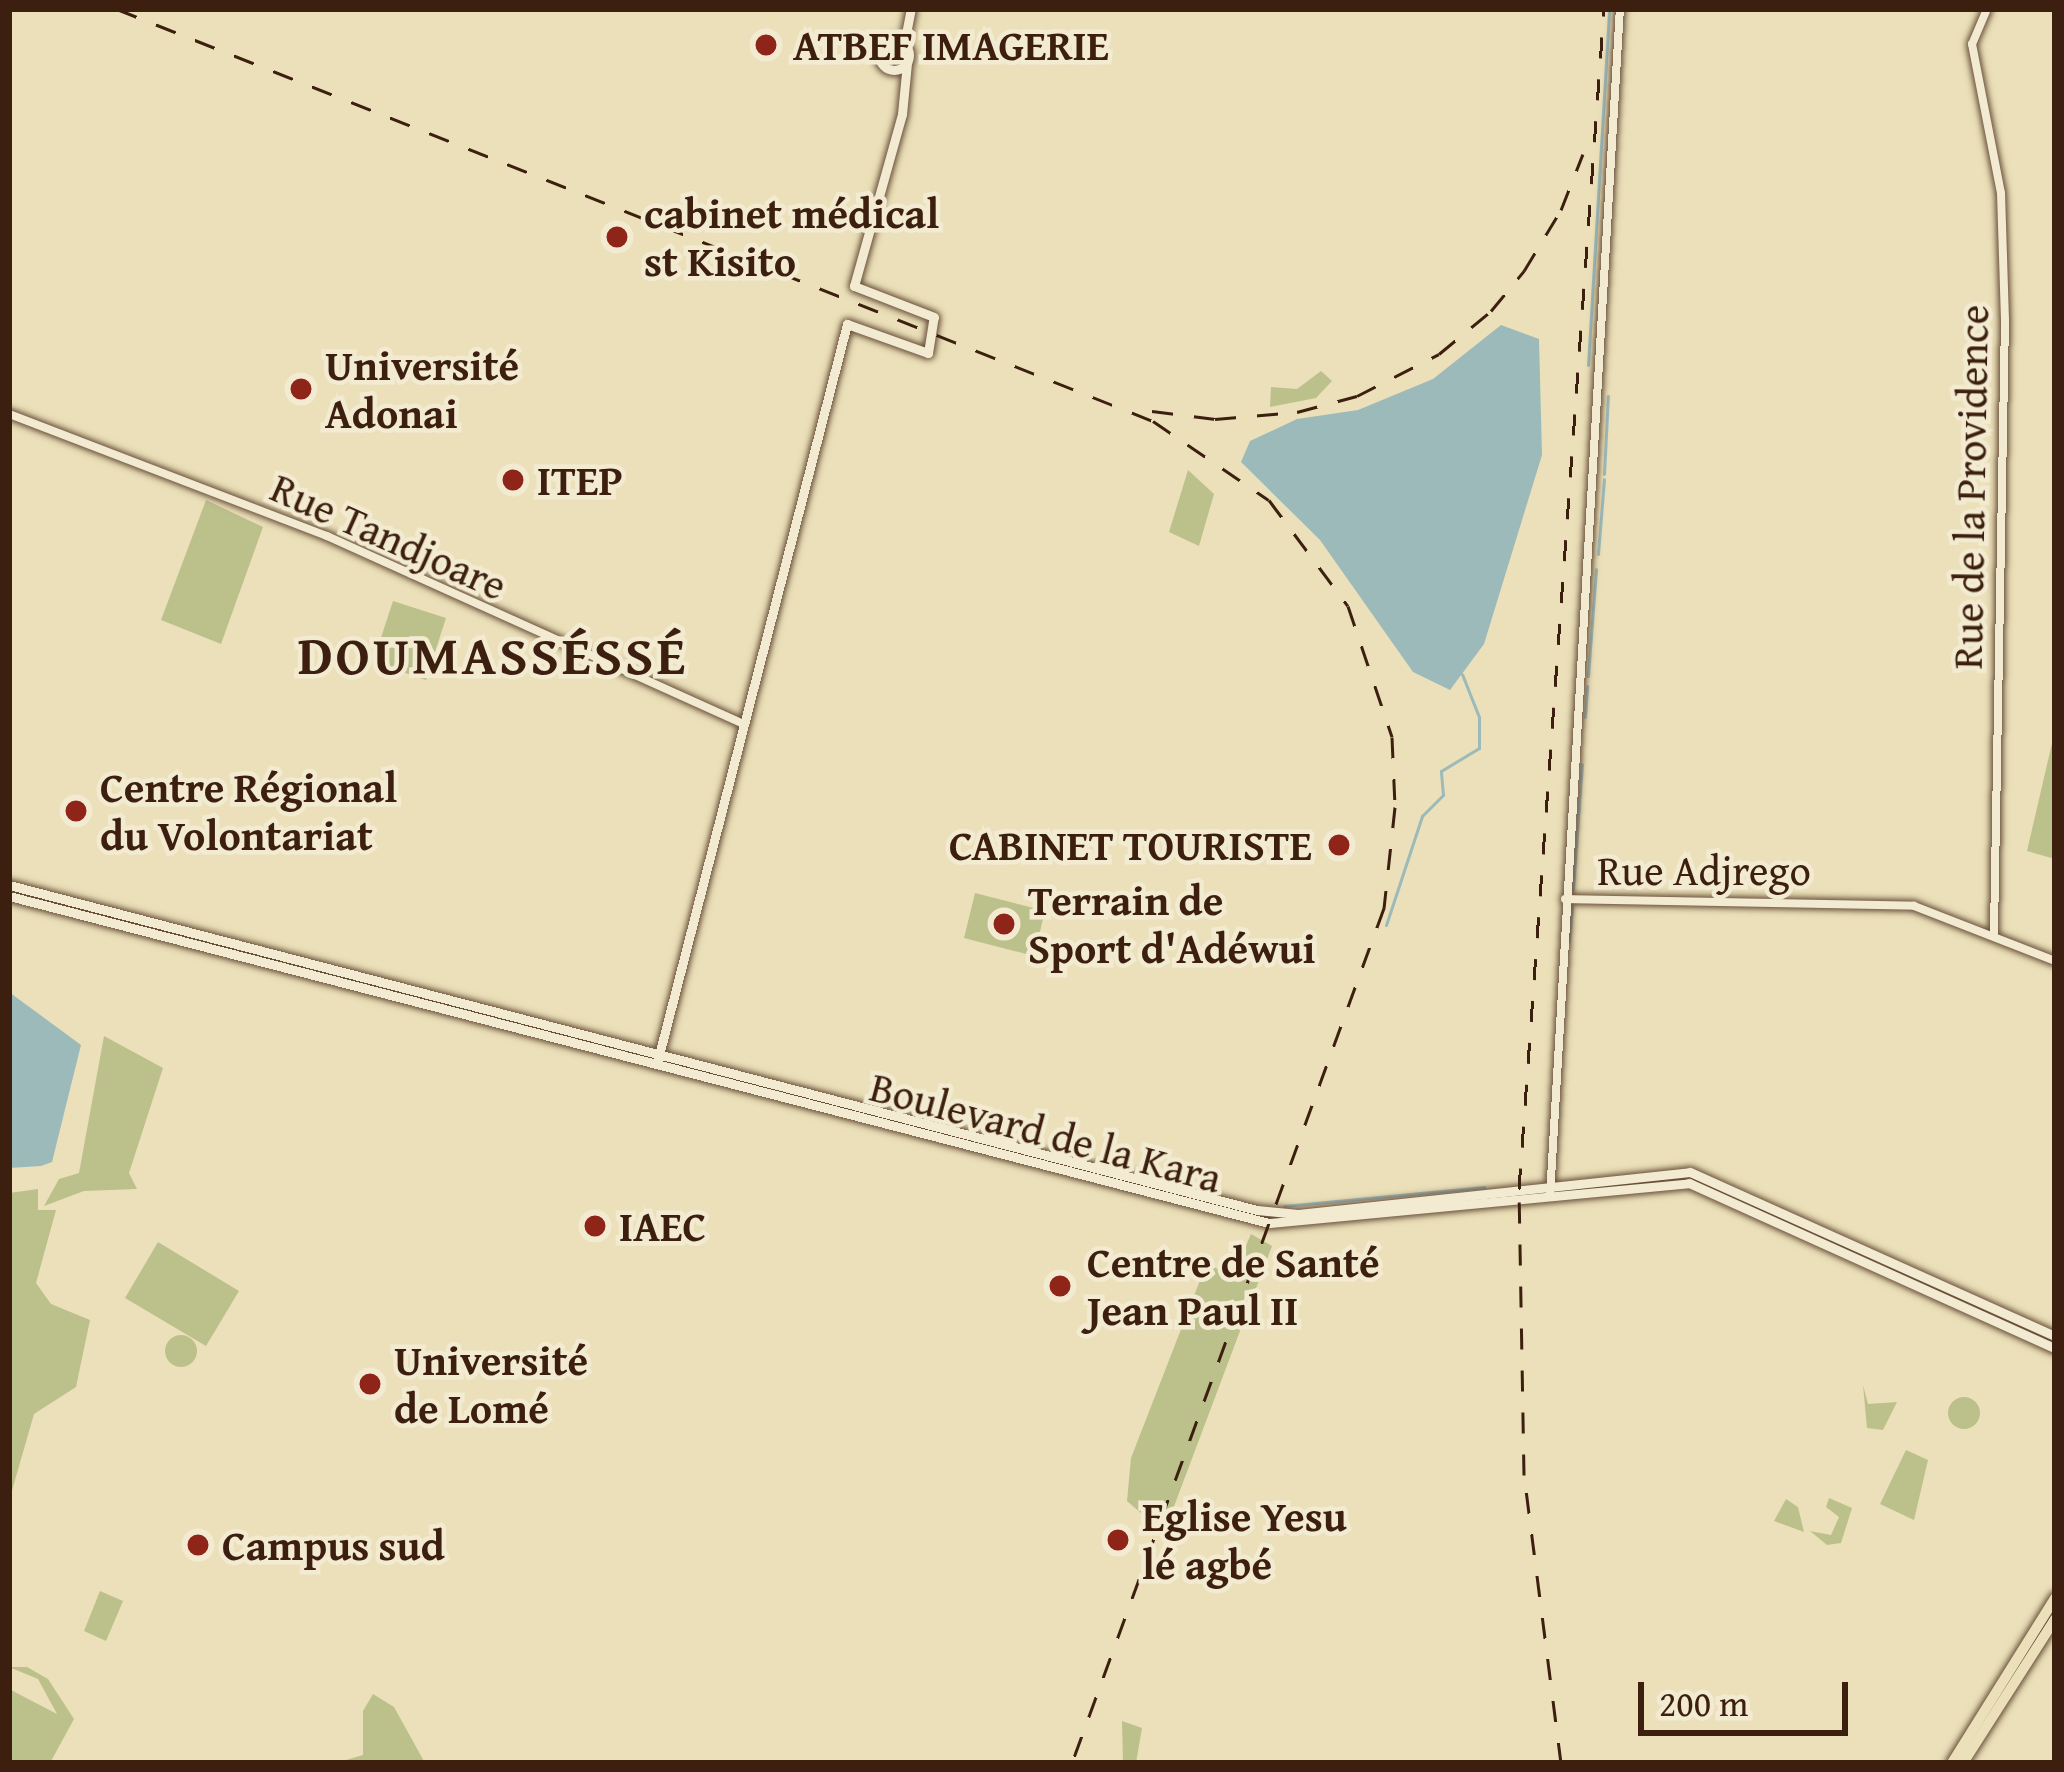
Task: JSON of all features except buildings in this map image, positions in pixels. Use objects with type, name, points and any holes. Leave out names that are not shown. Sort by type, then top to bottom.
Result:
[{"type":"highway","points":[[1952,1763],[2055,1598]]},
{"type":"highway","points":[[1964,1763],[2055,1618]]},
{"type":"main road","points":[[658,1059],[847,324],[928,353],[934,317],[854,286],[907,91],[904,44],[911,9]]},
{"type":"main road","points":[[907,21],[878,56],[907,91]]},
{"type":"main road","points":[[892,40],[904,44]]},
{"type":"main road","points":[[891,70],[907,63]]},
{"type":"main road","name":"Boulevard de la Kara","points":[[9,885],[658,1059]]},
{"type":"main road","name":"Boulevard de la Kara","points":[[9,896],[1283,1219],[1698,1174],[2055,1336]]},
{"type":"main road","name":"Boulevard de la Kara","points":[[1549,1190],[1695,1185],[2055,1348]]},
{"type":"street","points":[[1549,1190],[1565,899],[1603,395],[1594,362],[1620,9]]},
{"type":"street","name":"Rue de la Providence","points":[[1988,9],[1972,44],[2000,193],[2005,319],[1994,934]]},
{"type":"street","name":"Rue Tandjoare","points":[[9,414],[327,536],[741,724]]},
{"type":"street","name":"Rue Adjrego","points":[[1565,899],[1914,906],[2055,961]]},
{"type":"green space","points":[[1321,371],[1332,381],[1316,398],[1270,407],[1271,387],[1297,389]]},
{"type":"green space","points":[[1188,470],[1214,494],[1199,546],[1169,532]]},
{"type":"green space","points":[[206,500],[263,527],[221,644],[161,620]]},
{"type":"green space","points":[[393,601],[446,618],[426,680],[373,662]]},
{"type":"green space","points":[[2055,744],[2055,859],[2027,851]]},
{"type":"green space","name":"Terrain de Sport d'Adéwui","points":[[975,893],[1045,911],[1034,956],[964,938]]},
{"type":"green space","points":[[104,1036],[163,1068],[129,1173],[137,1189],[84,1191],[44,1206],[59,1179],[79,1173]]},
{"type":"green space","points":[[38,1189],[38,1210],[56,1210],[36,1283],[51,1304],[90,1320],[76,1387],[34,1414],[9,1501],[9,1193]]},
{"type":"green space","points":[[1251,1234],[1272,1246],[1164,1533],[1127,1501],[1131,1458],[1206,1265],[1222,1270],[1235,1244],[1245,1248]]},
{"type":"green space","points":[[158,1242],[239,1291],[206,1346],[125,1298]]},
{"type":"green space","points":[[181,1335],[192,1340],[197,1351],[192,1362],[181,1367],[170,1362],[165,1351],[170,1340]]},
{"type":"green space","points":[[1863,1385],[1868,1404],[1897,1402],[1883,1430],[1867,1428]]},
{"type":"green space","points":[[1964,1397],[1975,1402],[1980,1413],[1975,1424],[1964,1429],[1953,1424],[1948,1413],[1953,1402]]},
{"type":"green space","points":[[1906,1450],[1928,1460],[1914,1520],[1880,1504]]},
{"type":"green space","points":[[1829,1498],[1852,1508],[1841,1543],[1827,1545],[1810,1531],[1831,1535],[1839,1517],[1826,1507]]},
{"type":"green space","points":[[1786,1499],[1798,1507],[1804,1532],[1774,1521]]},
{"type":"green space","points":[[100,1591],[123,1601],[106,1641],[84,1631]]},
{"type":"green space","points":[[9,1667],[27,1667],[48,1679],[74,1719],[50,1763],[9,1763],[9,1689],[57,1714],[38,1679]]},
{"type":"green space","points":[[373,1694],[394,1707],[425,1763],[336,1763],[363,1755],[363,1711]]},
{"type":"green space","points":[[1122,1721],[1142,1728],[1136,1763],[1123,1763]]},
{"type":"water","points":[[1501,325],[1539,339],[1542,455],[1484,644],[1450,690],[1413,672],[1320,540],[1241,462],[1250,441],[1297,419],[1358,410],[1433,379]]},
{"type":"water","points":[[9,992],[81,1045],[52,1162],[41,1166],[9,1168]]},
{"type":"waterway","points":[[1588,365],[1609,9]]},
{"type":"waterway","points":[[1604,474],[1608,396]]},
{"type":"waterway","points":[[1598,554],[1604,479]]},
{"type":"waterway","points":[[1588,676],[1596,569]]},
{"type":"waterway","points":[[1386,925],[1422,816],[1443,795],[1441,771],[1479,748],[1479,717],[1462,674]]},
{"type":"waterway","points":[[1585,717],[1587,686]]},
{"type":"waterway","points":[[1573,889],[1582,764]]},
{"type":"waterway","points":[[1569,941],[1572,907]]},
{"type":"waterway","points":[[1284,1206],[1484,1187]]},
{"type":"railway","points":[[117,9],[1153,421],[1269,500],[1348,606],[1392,737],[1395,807],[1384,908],[1072,1763]]},
{"type":"railway","points":[[1561,1763],[1524,1475],[1519,1189],[1604,9]]},
{"type":"railway","points":[[1152,411],[1215,419],[1297,412],[1357,396],[1439,354],[1491,311],[1524,271],[1561,210],[1583,154]]},
{"type":"place","name":"ATBEF IMAGERIE","points":[[766,45]]},
{"type":"place","name":"cabinet médical st Kisito","points":[[617,237]]},
{"type":"place","name":"Université Adonai","points":[[301,389]]},
{"type":"place","name":"ITEP","points":[[513,480]]},
{"type":"place","name":"Centre Régional du Volontariat","points":[[76,811]]},
{"type":"place","name":"CABINET TOURISTE","points":[[1339,845]]},
{"type":"place","name":"Terrain de Sport d'Adéwui","points":[[1004,924]]},
{"type":"place","name":"IAEC","points":[[595,1226]]},
{"type":"place","name":"Centre de Santé Jean Paul II","points":[[1060,1286]]},
{"type":"place","name":"Université de Lomé","points":[[370,1384]]},
{"type":"place","name":"Eglise Yesu lé agbé","points":[[1118,1540]]},
{"type":"place","name":"Campus sud","points":[[198,1545]]},
{"type":"district","name":"DOUMASSÉSSÉ","points":[[493,655]]}]
